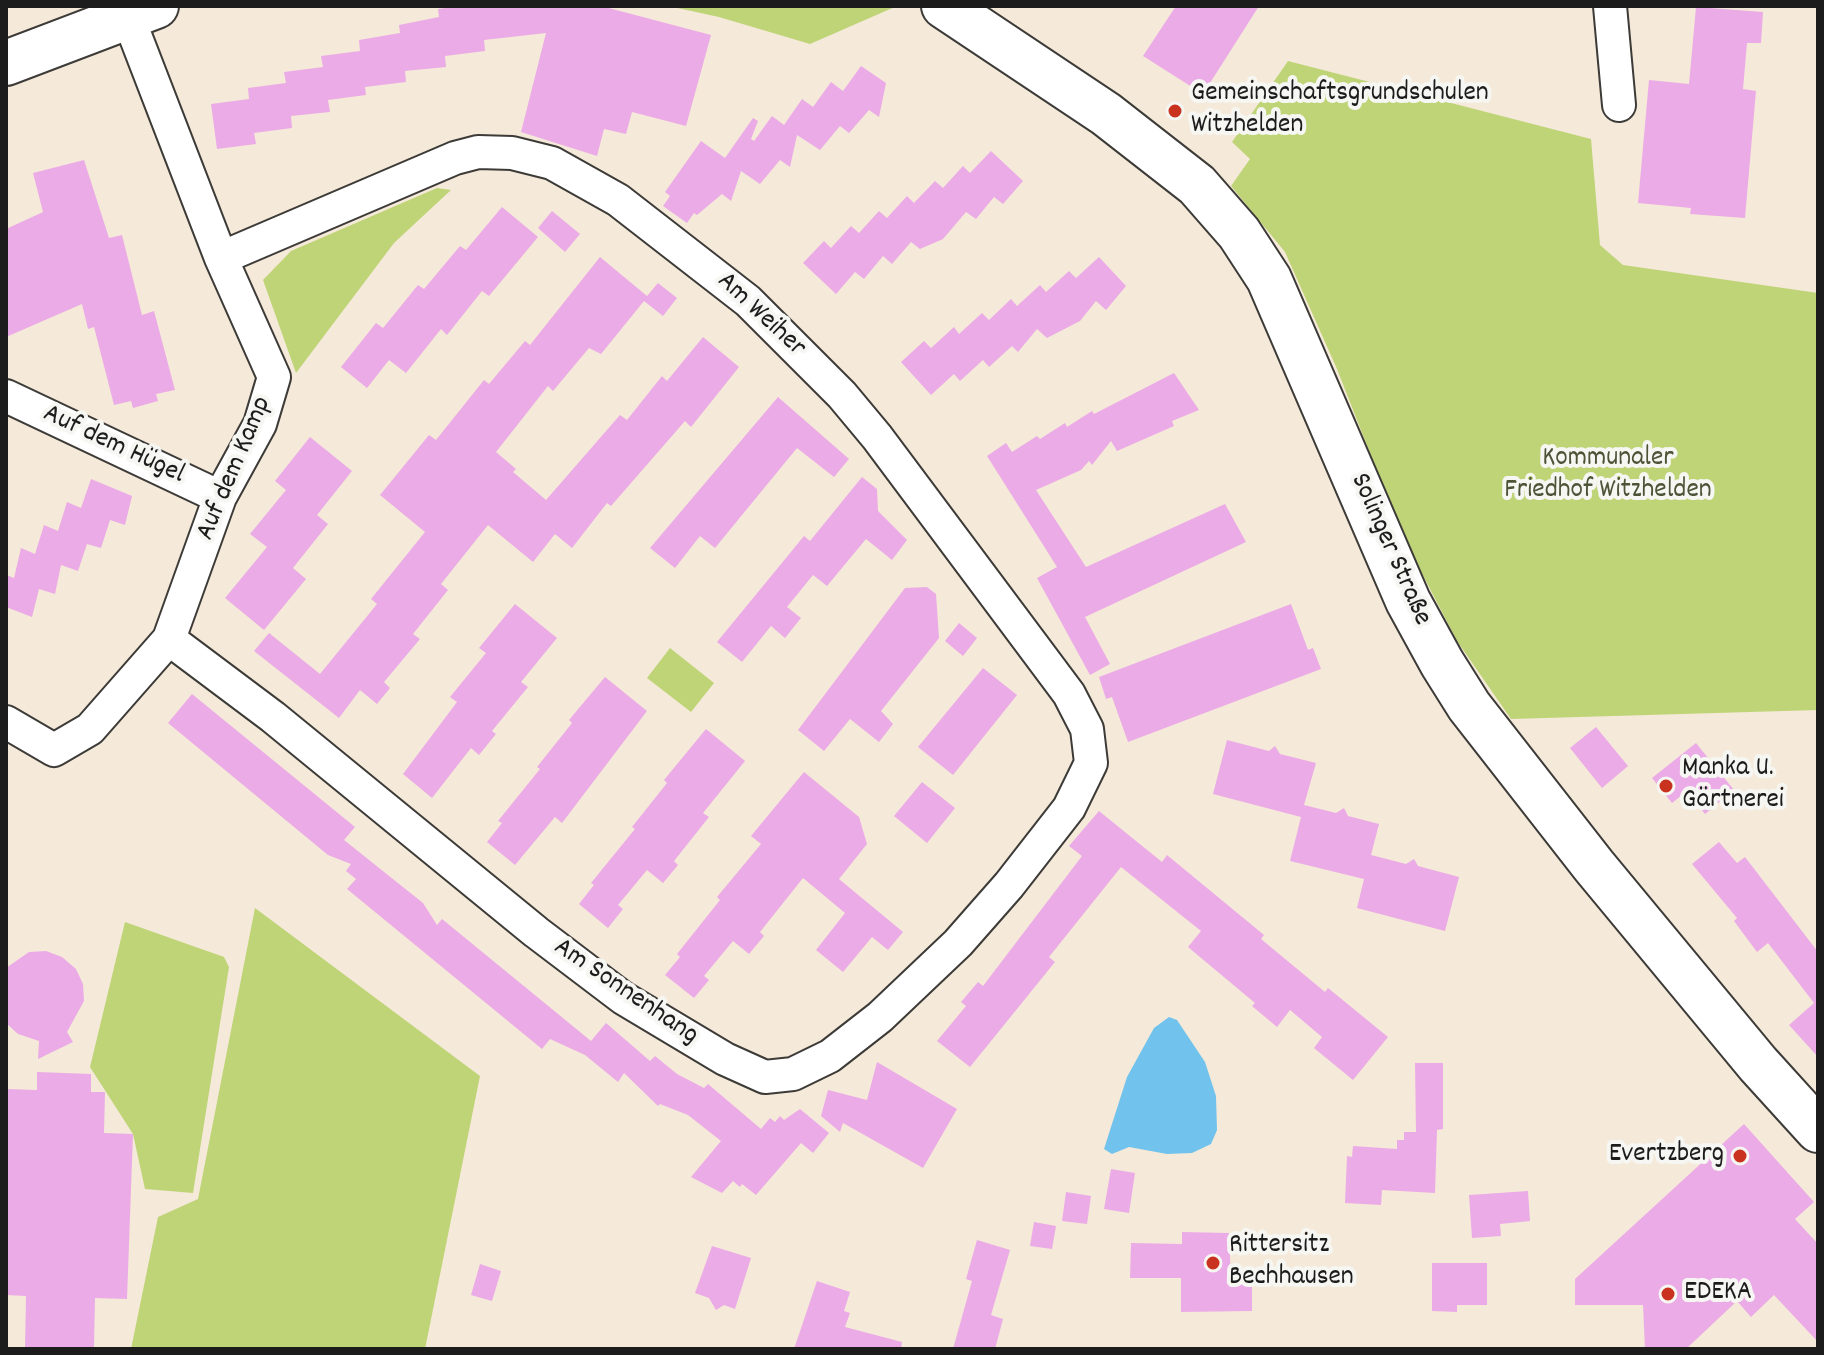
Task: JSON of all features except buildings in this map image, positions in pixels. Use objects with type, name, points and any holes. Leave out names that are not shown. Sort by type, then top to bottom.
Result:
[{"type":"main road","name":"Solinger Straße","points":[[944,6],[1106,114],[1197,185],[1239,233],[1269,279],[1408,601],[1469,706],[1661,948],[1818,1130]]},
{"type":"main road","points":[[6,63],[142,11]]},
{"type":"street","points":[[1610,6],[1619,105]]},
{"type":"street","name":"Auf dem Kamp","points":[[6,722],[54,750],[90,729],[169,639],[220,497],[260,424],[274,377],[221,258],[142,11]]},
{"type":"street","name":"Am Weiher","points":[[221,258],[455,158],[478,152],[512,153],[552,163],[618,200],[748,301],[842,395],[920,490],[1069,694],[1087,729],[1091,763],[1069,808]]},
{"type":"street","name":"Auf dem Hügel","points":[[6,396],[220,497]]},
{"type":"street","name":"Am Sonnenhang","points":[[169,639],[273,717],[536,932],[623,998],[725,1059],[765,1077],[793,1074],[830,1056],[880,1017],[958,943],[1009,885],[1069,808]]},
{"type":"green space","points":[[668,6],[897,6],[810,44],[719,17]]},
{"type":"green space","name":"Kommunaler Friedhof Witzhelden","points":[[1288,61],[1591,139],[1600,245],[1623,265],[1818,293],[1818,710],[1511,719],[1457,641],[1402,535],[1337,369],[1285,252],[1231,186],[1250,159],[1232,142]]},
{"type":"green space","points":[[437,188],[451,190],[394,243],[296,373],[263,280],[291,251]]},
{"type":"green space","points":[[670,648],[714,683],[691,712],[647,678]]},
{"type":"green space","points":[[255,908],[480,1076],[425,1349],[131,1349],[158,1217],[198,1199]]},
{"type":"green space","points":[[125,922],[224,957],[229,967],[193,1193],[145,1189],[133,1134],[90,1067]]},
{"type":"water","points":[[1169,1017],[1177,1020],[1205,1062],[1216,1096],[1217,1130],[1211,1144],[1192,1153],[1167,1154],[1129,1147],[1112,1154],[1104,1149],[1127,1077],[1154,1028]]},
{"type":"place","name":"Gemeinschaftsgrundschulen Witzhelden","points":[[1175,111]]},
{"type":"place","name":"Manka U. Gärtnerei","points":[[1666,786]]},
{"type":"place","name":"Evertzberg","points":[[1740,1156]]},
{"type":"place","name":"Rittersitz Bechhausen","points":[[1213,1263]]},
{"type":"place","name":"EDEKA","points":[[1668,1294]]}]
